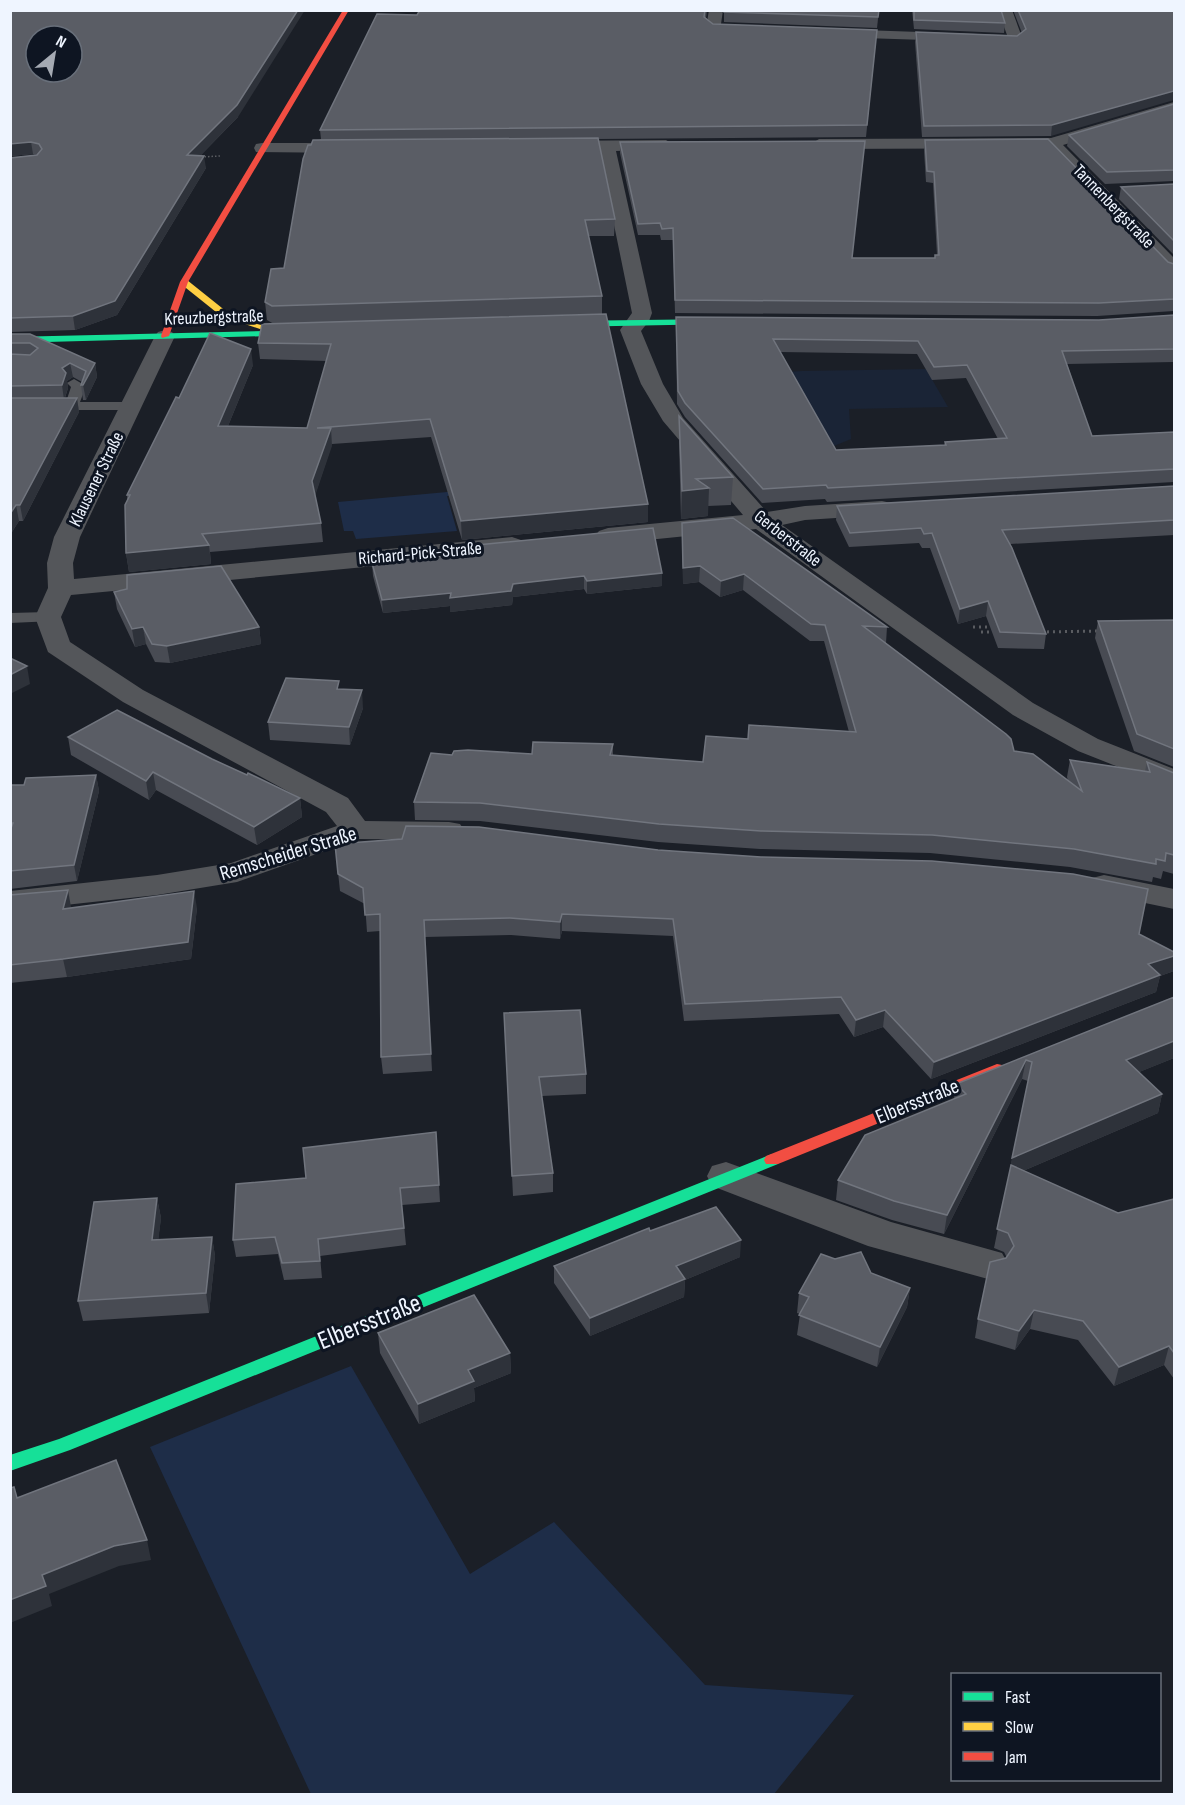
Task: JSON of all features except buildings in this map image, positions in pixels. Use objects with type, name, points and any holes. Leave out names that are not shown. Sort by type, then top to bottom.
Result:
[{"type":"main road","name":"Klausener Straße","points":[[165,336],[184,282],[346,10]]},
{"type":"main road","points":[[184,282],[224,314],[279,333]]},
{"type":"main road","points":[[555,324],[639,321],[735,322]]},
{"type":"main road","name":"Kreuzbergstraße","points":[[10,340],[315,331]]},
{"type":"main road","name":"Elbersstraße","points":[[10,1463],[64,1445],[726,1176],[1010,1064]]},
{"type":"street","points":[[716,10],[713,28],[771,31]]},
{"type":"street","points":[[818,32],[1016,40],[1005,10]]},
{"type":"street","points":[[806,144],[1053,143],[1174,107]]},
{"type":"street","name":"Tannenbergstraße","points":[[1053,143],[1174,269]]},
{"type":"street","points":[[536,146],[677,145]]},
{"type":"street","name":"Gerberstraße","points":[[607,146],[642,313],[639,321],[630,330],[652,384],[674,421],[761,521],[1023,709],[1088,746],[1174,780]]},
{"type":"street","points":[[260,152],[369,147]]},
{"type":"street","points":[[1100,192],[1121,191]]},
{"type":"street","name":"Klausener Straße","points":[[48,618],[61,588],[60,563],[67,537],[165,336]]},
{"type":"street","points":[[584,538],[761,521],[805,513],[900,507]]},
{"type":"street","name":"Richard-Pick-Straße","points":[[61,588],[537,542]]},
{"type":"street","points":[[48,618],[58,646],[133,696],[337,805],[356,830]]},
{"type":"street","name":"Remscheider Straße","points":[[10,901],[157,885],[237,872],[356,830],[480,831]]},
{"type":"street","points":[[1070,879],[1174,899]]},
{"type":"street","points":[[726,1176],[882,1236],[988,1264]]},
{"type":"lane","points":[[72,405],[79,386],[74,383]]},
{"type":"lane","points":[[10,406],[131,406]]},
{"type":"lane","points":[[10,618],[48,618]]},
{"type":"path","points":[[201,156],[260,152]]},
{"type":"path","points":[[978,627],[1001,627]]},
{"type":"path","points":[[1031,632],[1101,631]]},
{"type":"path","points":[[927,640],[950,633],[1008,632]]},
{"type":"shaded area","points":[[926,369],[948,407],[849,409],[851,439],[829,448],[727,376],[802,371]]},
{"type":"shaded area","points":[[512,486],[514,490],[447,496],[457,531],[356,539],[353,531],[344,531],[338,502]]},
{"type":"shaded area","points":[[351,1366],[470,1574],[554,1522],[705,1685],[854,1695],[774,1794],[311,1794],[150,1447]]},
{"type":"traffic: fast","points":[[564,324],[719,322]]},
{"type":"traffic: fast","points":[[10,340],[306,332]]},
{"type":"traffic: fast","points":[[10,1463],[64,1445],[772,1160]]},
{"type":"traffic: slow","points":[[184,282],[224,314],[263,327]]},
{"type":"traffic: jam","points":[[165,336],[184,282],[346,10]]},
{"type":"traffic: jam","points":[[772,1160],[997,1069]]}]
